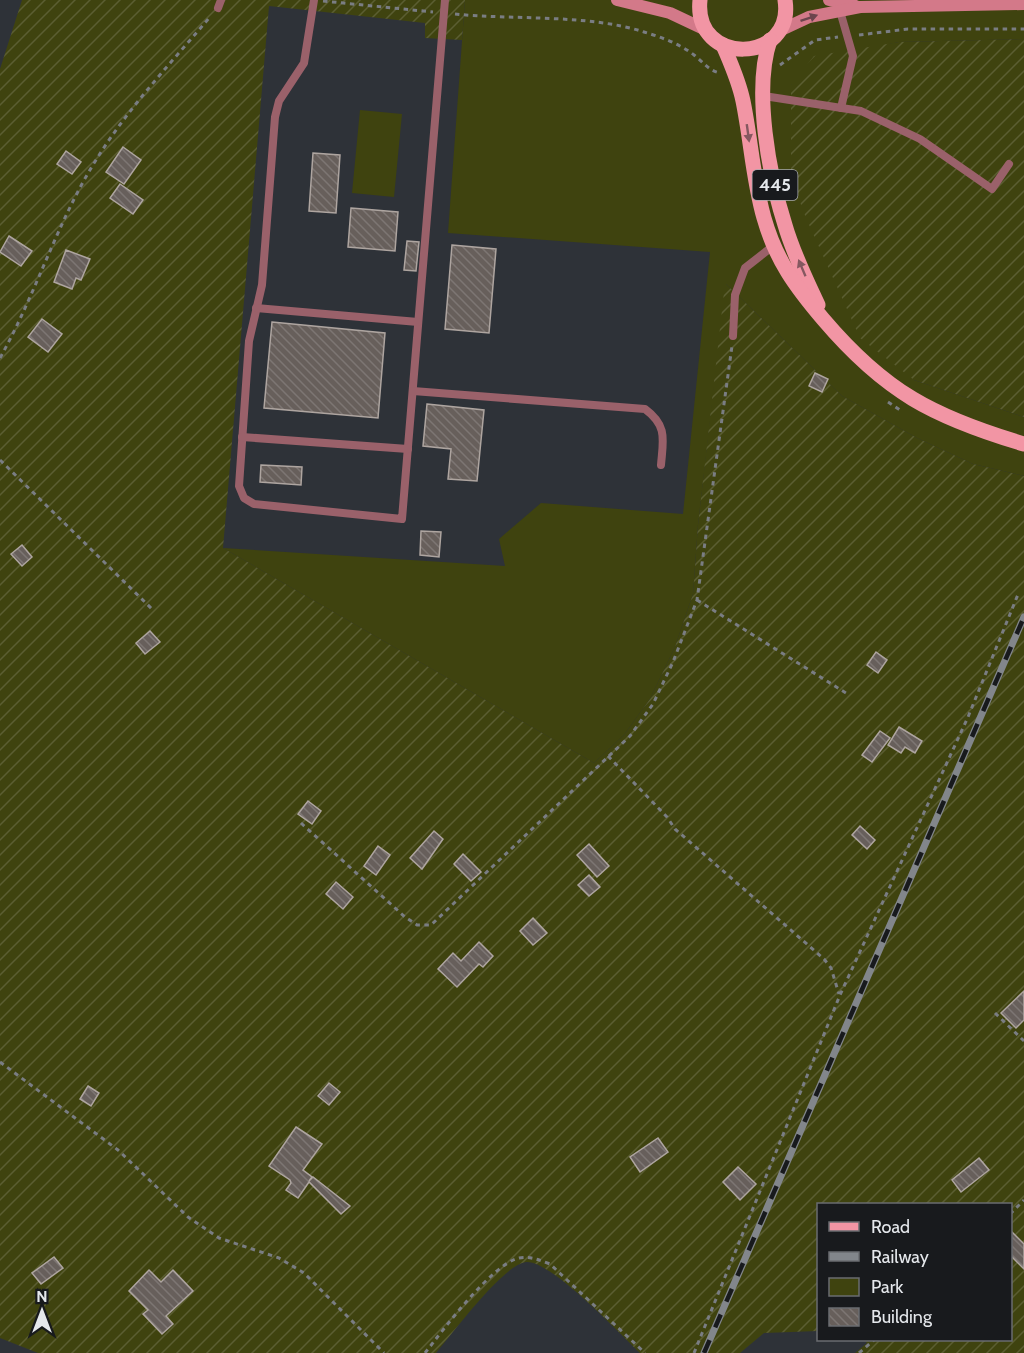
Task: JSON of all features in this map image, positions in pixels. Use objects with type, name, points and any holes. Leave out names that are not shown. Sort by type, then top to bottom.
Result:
[{"type":"main road","points":[[700,0],[701,19],[706,30]]},
{"type":"main road","name":"445","points":[[785,0],[784,20],[764,59],[768,142],[784,224],[826,322]]},
{"type":"main road","name":"445","points":[[706,30],[723,45],[736,76],[764,216],[773,246],[791,281],[862,363],[897,390],[956,421],[1024,444]]},
{"type":"main road","points":[[723,45],[747,50],[775,36]]},
{"type":"street","points":[[605,0],[619,0],[669,13],[706,30]]},
{"type":"street","points":[[829,0],[860,7]]},
{"type":"street","points":[[775,36],[809,17],[860,7],[1024,4]]},
{"type":"lane","points":[[314,0],[304,63],[279,101],[275,117],[262,285],[249,341],[239,486],[244,498],[254,504],[402,519],[445,0]]},
{"type":"lane","points":[[840,11],[853,56],[841,108]]},
{"type":"lane","points":[[764,96],[861,111],[920,139],[992,189],[1009,164]]},
{"type":"lane","points":[[733,336],[735,295],[745,268],[773,246]]},
{"type":"lane","points":[[256,308],[418,322]]},
{"type":"lane","points":[[413,391],[645,409],[657,417],[663,430],[661,465]]},
{"type":"lane","points":[[242,437],[408,449]]},
{"type":"path","points":[[0,358],[70,207],[96,159],[137,103],[220,4]]},
{"type":"path","points":[[585,22],[642,31],[669,41],[694,55],[712,72],[736,76]]},
{"type":"path","points":[[763,75],[815,40],[908,28],[1024,29]]},
{"type":"path","points":[[301,823],[405,917],[417,925],[431,925],[630,736],[653,704],[673,662],[697,600],[733,336]]},
{"type":"path","points":[[0,460],[152,609]]},
{"type":"path","points":[[694,1353],[840,995],[968,717],[1019,592]]},
{"type":"path","points":[[697,600],[846,693]]},
{"type":"path","points":[[608,756],[667,818],[675,830],[824,959],[831,968],[840,995]]},
{"type":"path","points":[[995,1013],[1024,1041]]},
{"type":"path","points":[[0,1062],[118,1150],[188,1217],[219,1238],[279,1258],[304,1273],[384,1353]]},
{"type":"path","points":[[1012,1213],[1024,1200]]},
{"type":"path","points":[[425,1353],[462,1307],[502,1267],[517,1259],[532,1257],[550,1264],[645,1353]]},
{"type":"path","points":[[860,1353],[873,1341]]},
{"type":"green space","points":[[22,0],[465,0],[462,40],[425,38],[425,23],[269,6],[223,548],[594,763],[624,735],[650,699],[675,647],[693,594],[698,525],[725,283],[842,396],[917,438],[973,464],[1024,476],[1024,1353],[855,1353],[867,1343],[865,1341],[1012,1341],[1012,1203],[817,1203],[817,1331],[764,1333],[740,1353],[640,1353],[568,1285],[537,1264],[526,1262],[516,1266],[492,1287],[436,1353],[38,1353],[0,1338],[0,69]]},
{"type":"green space","points":[[465,0],[1024,0],[1024,39],[899,42],[861,50],[791,85],[914,380],[1024,417],[1024,476],[973,464],[917,438],[842,396],[726,284],[698,525],[693,594],[675,647],[650,699],[624,735],[594,763],[223,548],[505,566],[499,539],[541,503],[683,514],[710,252],[448,233]]},
{"type":"green space","points":[[1024,39],[1024,417],[914,380],[860,338],[806,218],[791,178],[791,85],[814,56],[899,42]]},
{"type":"green space","points":[[360,110],[402,114],[394,197],[352,193]]},
{"type":"building","points":[[123,147],[141,160],[124,184],[106,172]]},
{"type":"building","points":[[66,151],[81,162],[72,174],[57,164]]},
{"type":"building","points":[[313,153],[340,155],[336,213],[309,211]]},
{"type":"building","points":[[120,184],[143,200],[133,214],[110,198]]},
{"type":"building","points":[[351,208],[398,212],[395,251],[348,247]]},
{"type":"building","points":[[9,236],[32,251],[21,266],[0,252]]},
{"type":"building","points":[[407,241],[419,242],[416,271],[404,270]]},
{"type":"building","points":[[452,245],[496,249],[489,333],[445,329]]},
{"type":"building","points":[[66,250],[90,259],[81,280],[76,278],[72,289],[54,282]]},
{"type":"building","points":[[42,319],[62,334],[48,352],[28,337]]},
{"type":"building","points":[[272,322],[385,333],[378,418],[264,408]]},
{"type":"building","points":[[815,373],[828,379],[822,392],[809,386]]},
{"type":"building","points":[[427,404],[484,410],[477,481],[448,479],[451,449],[423,446]]},
{"type":"building","points":[[261,465],[302,467],[301,485],[260,482]]},
{"type":"building","points":[[421,531],[441,532],[439,557],[420,555]]},
{"type":"building","points":[[22,545],[32,557],[22,566],[11,554]]},
{"type":"building","points":[[150,631],[160,642],[145,654],[136,643]]},
{"type":"building","points":[[876,652],[887,660],[878,673],[867,665]]},
{"type":"building","points":[[899,727],[922,741],[915,753],[905,747],[901,753],[888,745]]},
{"type":"building","points":[[880,731],[890,738],[872,762],[862,755]]},
{"type":"building","points":[[308,801],[321,811],[312,824],[298,814]]},
{"type":"building","points":[[860,826],[875,840],[867,849],[852,835]]},
{"type":"building","points":[[434,831],[443,839],[422,869],[410,858]]},
{"type":"building","points":[[589,844],[609,866],[597,877],[577,855]]},
{"type":"building","points":[[378,846],[390,855],[376,875],[364,866]]},
{"type":"building","points":[[463,854],[481,872],[471,881],[454,864]]},
{"type":"building","points":[[589,875],[600,887],[589,896],[578,885]]},
{"type":"building","points":[[336,882],[353,897],[343,909],[326,894]]},
{"type":"building","points":[[533,918],[547,933],[533,945],[520,931]]},
{"type":"building","points":[[479,942],[493,956],[483,967],[479,964],[457,987],[438,969],[453,953],[461,961]]},
{"type":"building","points":[[1024,991],[1024,1020],[1016,1028],[1001,1013]]},
{"type":"building","points":[[329,1083],[340,1092],[329,1105],[318,1096]]},
{"type":"building","points":[[88,1086],[99,1093],[91,1106],[80,1099]]},
{"type":"building","points":[[296,1127],[322,1144],[303,1170],[312,1177],[309,1181],[313,1177],[350,1206],[341,1214],[309,1182],[298,1198],[286,1190],[291,1183],[290,1180],[269,1166]]},
{"type":"building","points":[[658,1138],[668,1152],[640,1172],[630,1157]]},
{"type":"building","points":[[979,1158],[989,1170],[961,1192],[952,1180]]},
{"type":"building","points":[[738,1167],[756,1184],[740,1200],[723,1182]]},
{"type":"building","points":[[1012,1232],[1024,1244],[1024,1269],[1012,1257]]},
{"type":"building","points":[[54,1257],[63,1268],[41,1284],[32,1273]]},
{"type":"building","points":[[149,1270],[161,1282],[173,1270],[193,1291],[166,1316],[173,1324],[162,1334],[143,1314],[148,1310],[129,1291]]},
{"type":"railway","points":[[704,1353],[1024,617]]}]
